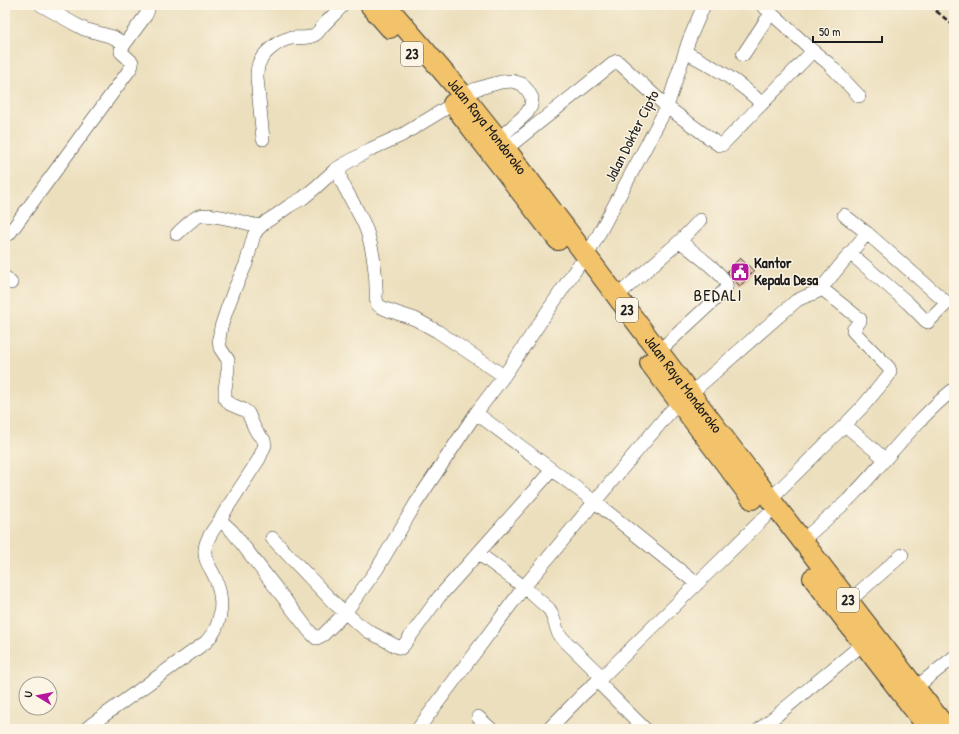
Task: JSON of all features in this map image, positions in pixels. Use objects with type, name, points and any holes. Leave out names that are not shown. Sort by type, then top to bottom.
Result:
[{"type":"highway","name":"Jalan Raya Mondoroko","points":[[370,5],[428,72],[458,100]]},
{"type":"highway","name":"Jalan Raya Mondoroko","points":[[386,5],[458,100],[497,146],[768,508],[864,643],[909,692],[947,729]]},
{"type":"highway","name":"Jalan Raya Mondoroko","points":[[582,261],[617,296],[658,352],[685,398]]},
{"type":"highway","name":"Jalan Raya Mondoroko","points":[[768,508],[802,541],[849,601],[909,692],[929,729]]},
{"type":"street","points":[[41,5],[84,29],[113,37],[124,44]]},
{"type":"street","points":[[9,234],[130,69],[132,62],[121,52],[121,49],[146,15],[148,10],[146,5]]},
{"type":"street","points":[[262,139],[257,78],[260,62],[274,46],[281,42],[290,38],[312,37],[343,5]]},
{"type":"street","name":"Jalan Dokter Cipto","points":[[220,520],[232,531],[310,632],[316,638],[323,635],[340,609],[377,569],[416,503],[476,413],[504,376],[582,261],[667,107],[689,40],[704,5]]},
{"type":"street","points":[[743,55],[766,9],[828,63],[860,96]]},
{"type":"street","points":[[497,146],[615,62],[618,62],[667,107],[720,146],[813,51]]},
{"type":"street","points":[[685,52],[721,70],[751,93],[762,104]]},
{"type":"street","points":[[86,729],[206,642],[215,631],[219,620],[221,607],[220,594],[217,583],[205,558],[206,544],[226,508],[260,459],[265,445],[264,440],[258,434],[248,414],[244,410],[230,404],[225,398],[224,389],[228,369],[228,360],[220,348],[219,339],[227,309],[246,264],[254,235],[258,229],[289,206],[303,198],[333,171],[371,149],[402,136],[476,89],[501,82],[512,81],[522,84],[532,98],[531,106],[527,114],[497,146]]},
{"type":"street","points":[[341,166],[341,180],[364,224],[370,240],[374,266],[376,299],[378,304],[381,307],[415,319],[437,330],[504,376]]},
{"type":"street","points":[[844,215],[951,303],[928,322],[850,253]]},
{"type":"street","points":[[177,234],[189,223],[200,216],[269,221]]},
{"type":"street","points":[[617,296],[680,241],[700,220]]},
{"type":"street","points":[[418,729],[524,587],[669,413],[796,301],[814,294],[822,288],[867,233]]},
{"type":"street","points":[[658,352],[723,292],[727,286],[723,278],[680,241]]},
{"type":"street","points":[[550,729],[582,695],[697,584],[864,406],[889,375],[889,368],[853,331],[860,319],[822,288]]},
{"type":"street","points":[[802,541],[848,500],[905,436],[954,388]]},
{"type":"street","points":[[476,413],[595,502],[697,584]]},
{"type":"street","points":[[845,425],[885,459]]},
{"type":"street","points":[[272,538],[340,609],[368,631],[401,648],[439,597],[552,470]]},
{"type":"street","points":[[478,553],[524,587],[551,612],[559,635],[645,729]]},
{"type":"street","points":[[849,601],[902,555]]},
{"type":"street","points":[[760,729],[864,643]]},
{"type":"street","points":[[909,692],[954,657]]},
{"type":"street","points":[[478,717],[491,729]]},
{"type":"building","name":"Kantor Kepala Desa","points":[[740,258],[754,271],[740,286],[727,271]]},
{"type":"railway","points":[[929,5],[954,26]]},
{"type":"place","name":"Kantor Kepala Desa","points":[[740,272]]},
{"type":"district","name":"BEDALI","points":[[718,295]]}]
